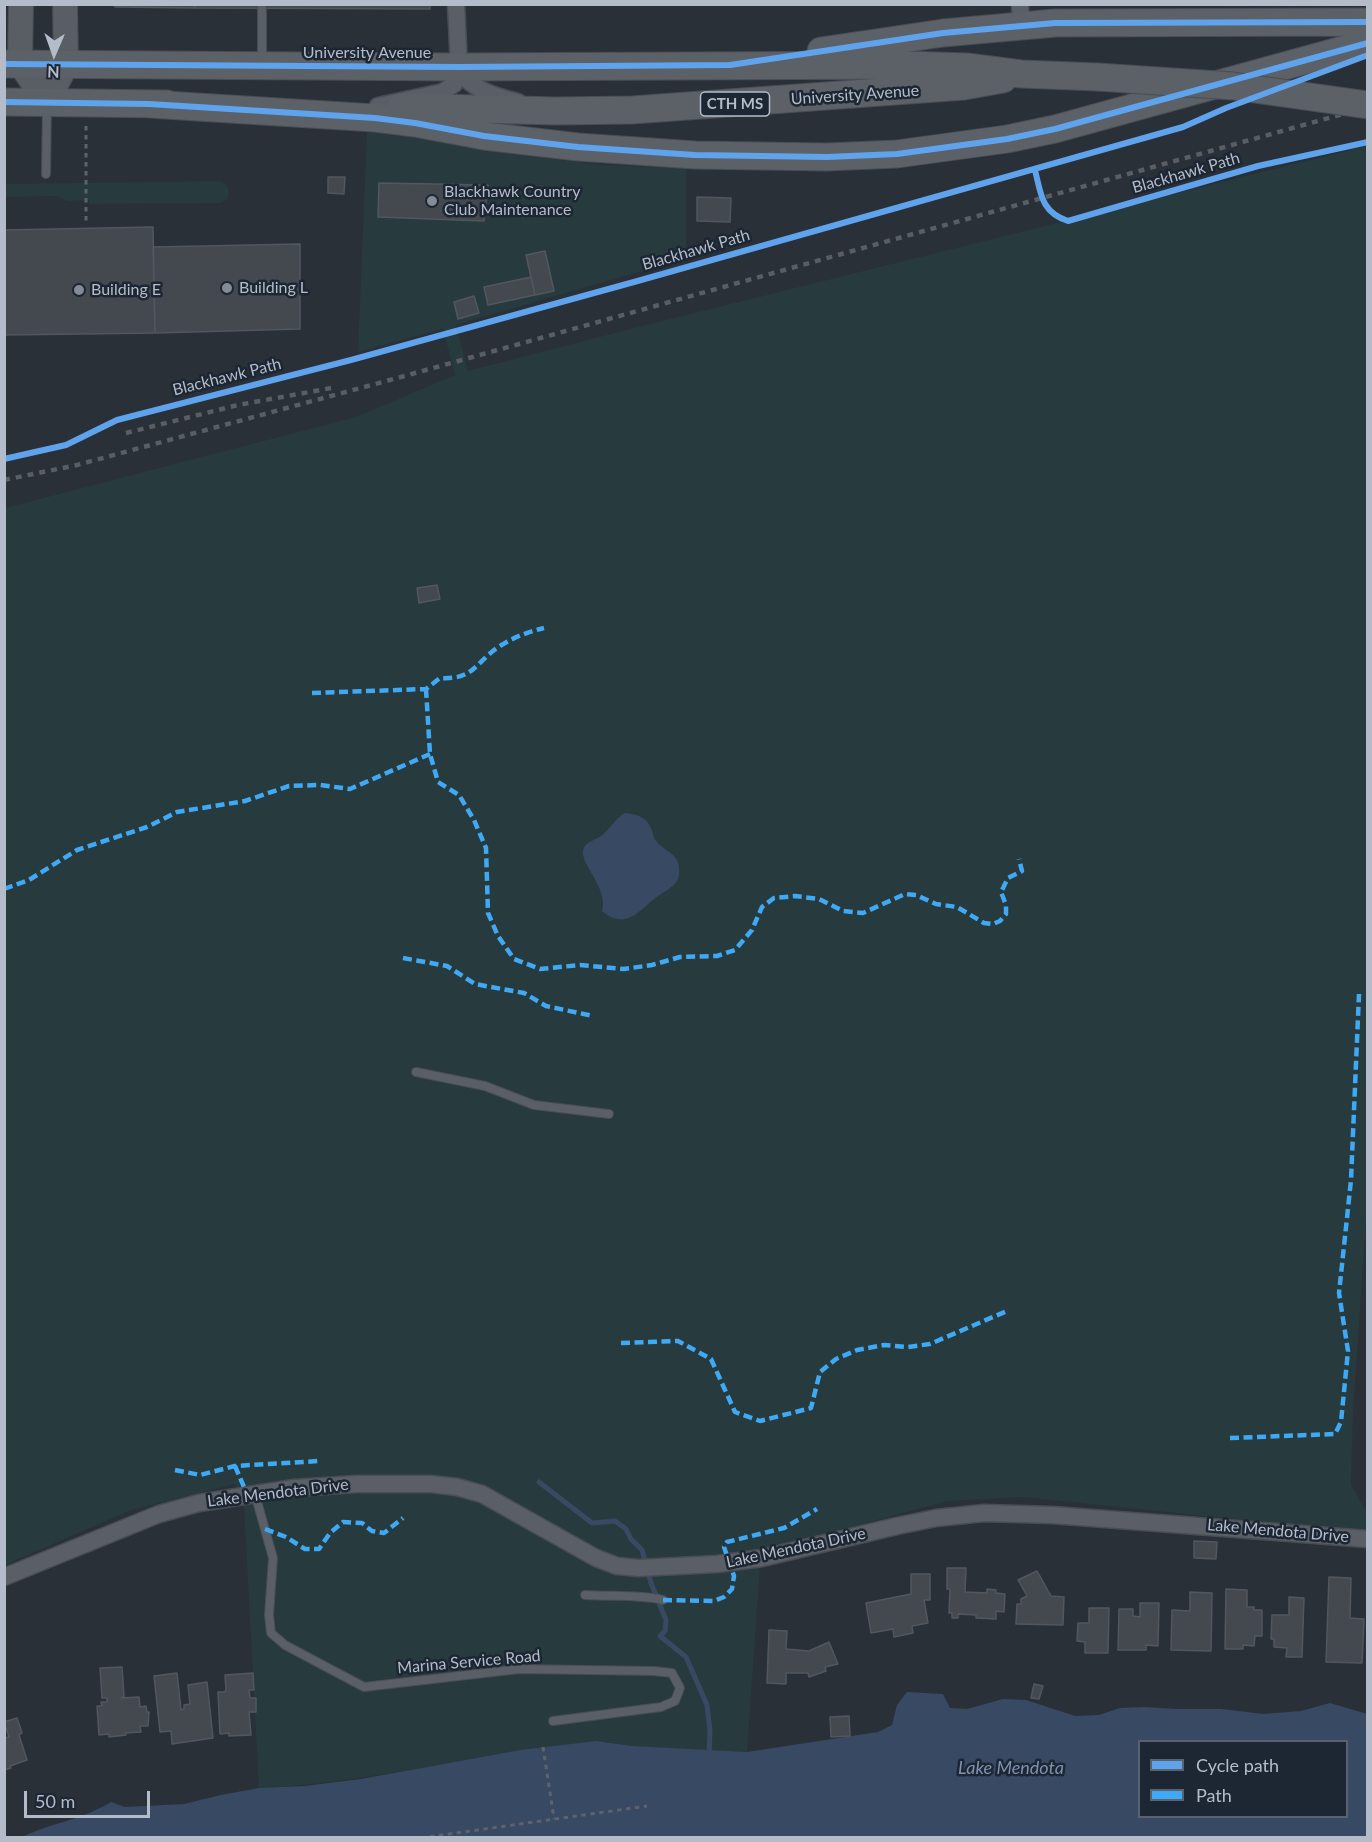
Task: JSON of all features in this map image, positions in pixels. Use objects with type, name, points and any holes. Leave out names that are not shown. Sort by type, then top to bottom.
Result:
[{"type":"main road","points":[[730,64],[943,33],[1020,15],[1054,23],[1368,22]]},
{"type":"main road","points":[[149,104],[375,118],[484,136],[606,150],[695,155],[816,157],[897,154],[1007,139],[1055,129],[1368,43]]},
{"type":"main road","name":"University Avenue","points":[[12,64],[459,67],[730,64],[947,66],[1021,74],[1098,76],[1233,86],[1368,105]]},
{"type":"main road","name":"University Avenue","points":[[4,102],[378,106],[556,111],[648,110],[977,85],[1021,74]]},
{"type":"street","points":[[21,4],[12,64],[47,103],[66,65],[65,4]]},
{"type":"street","points":[[378,106],[446,91],[456,82],[459,67],[456,4]]},
{"type":"street","points":[[459,67],[466,80],[483,90],[509,100],[556,111]]},
{"type":"street","name":"Lake Mendota Drive","points":[[4,1578],[159,1514],[199,1503],[255,1493],[357,1484],[431,1484],[457,1487],[482,1494],[596,1558],[617,1566],[639,1568],[717,1564],[762,1558],[906,1524],[984,1512],[1368,1539]]},
{"type":"lane","points":[[262,8],[262,66]]},
{"type":"lane","points":[[46,174],[47,103]]},
{"type":"lane","points":[[416,1072],[484,1086],[534,1105],[609,1114]]},
{"type":"lane","name":"Marina Service Road","points":[[255,1493],[273,1558],[269,1615],[271,1633],[285,1645],[364,1687],[519,1669],[672,1673],[680,1688],[675,1701],[661,1707],[553,1721]]},
{"type":"lane","points":[[585,1595],[652,1597],[663,1600]]},
{"type":"path","points":[[86,126],[86,224]]},
{"type":"path","points":[[543,1747],[554,1819]]},
{"type":"path","points":[[421,1838],[647,1806]]},
{"type":"green space","points":[[367,131],[385,132],[492,151],[602,165],[686,168],[686,258],[456,325],[468,371],[1367,146],[1368,1189],[1353,1413],[1351,1484],[1367,1513],[1367,1533],[1023,1497],[948,1501],[761,1551],[747,1752],[598,1742],[509,1752],[343,1780],[259,1788],[244,1507],[235,1484],[131,1510],[5,1565],[5,508],[356,417],[455,375],[443,329],[358,352]]},
{"type":"green space","points":[[221,181],[227,186],[229,192],[225,201],[221,203],[89,204],[89,200],[68,201],[57,196],[5,197],[5,184]]},
{"type":"water","points":[[625,813],[637,815],[647,821],[655,840],[676,859],[679,874],[673,885],[639,912],[626,919],[619,919],[602,911],[601,893],[584,859],[583,852],[587,844],[604,833]]},
{"type":"water","name":"Lake Mendota","points":[[907,1692],[943,1694],[950,1708],[967,1709],[1003,1699],[1026,1700],[1075,1716],[1099,1715],[1120,1708],[1145,1707],[1221,1709],[1263,1714],[1301,1711],[1330,1703],[1367,1714],[1367,1837],[22,1837],[90,1813],[111,1802],[125,1807],[184,1804],[259,1788],[305,1786],[361,1779],[520,1750],[596,1741],[633,1746],[747,1752],[878,1732],[892,1725],[897,1705]]},
{"type":"building","points":[[115,4],[195,4],[195,8],[115,7]]},
{"type":"building","points":[[195,4],[430,4],[430,9],[195,8]]},
{"type":"building","points":[[328,177],[345,177],[344,194],[328,193]]},
{"type":"building","name":"Blackhawk Country Club Maintenance","points":[[379,183],[488,185],[484,221],[378,217]]},
{"type":"building","points":[[697,197],[731,198],[730,222],[697,221]]},
{"type":"building","name":"Building E","points":[[153,227],[155,333],[4,335],[4,230]]},
{"type":"building","name":"Building L","points":[[300,244],[300,329],[155,333],[153,247]]},
{"type":"building","points":[[545,251],[554,291],[535,295],[526,255]]},
{"type":"building","points":[[531,277],[535,295],[488,305],[484,287]]},
{"type":"building","points":[[474,296],[479,313],[458,319],[454,302]]},
{"type":"building","points":[[437,585],[440,599],[419,603],[417,588]]},
{"type":"building","points":[[1194,1541],[1217,1542],[1216,1559],[1194,1558]]},
{"type":"building","points":[[947,1568],[966,1568],[965,1592],[987,1593],[987,1589],[1005,1594],[1004,1612],[996,1611],[996,1619],[958,1614],[958,1618],[952,1618],[952,1613],[949,1613],[950,1589],[947,1589]]},
{"type":"building","points":[[1037,1571],[1051,1596],[1064,1597],[1063,1625],[1016,1624],[1017,1604],[1021,1604],[1021,1599],[1027,1596],[1018,1580]]},
{"type":"building","points":[[911,1574],[930,1574],[930,1600],[924,1600],[928,1623],[912,1626],[913,1633],[894,1637],[893,1629],[871,1633],[866,1603],[911,1594]]},
{"type":"building","points":[[1329,1577],[1351,1578],[1350,1618],[1364,1619],[1362,1663],[1326,1662]]},
{"type":"building","points":[[1226,1589],[1247,1590],[1247,1607],[1262,1610],[1262,1636],[1255,1636],[1254,1646],[1243,1645],[1243,1649],[1225,1649]]},
{"type":"building","points":[[1190,1592],[1212,1593],[1211,1651],[1171,1650],[1172,1610],[1190,1611]]},
{"type":"building","points":[[1289,1597],[1304,1598],[1302,1657],[1286,1657],[1287,1648],[1274,1647],[1274,1639],[1271,1639],[1272,1615],[1289,1615]]},
{"type":"building","points":[[1140,1603],[1159,1603],[1158,1646],[1146,1645],[1146,1650],[1118,1650],[1119,1609],[1133,1609],[1133,1616],[1140,1617]]},
{"type":"building","points":[[1089,1608],[1109,1608],[1108,1653],[1085,1653],[1085,1642],[1077,1641],[1078,1623],[1089,1623]]},
{"type":"building","points":[[769,1630],[787,1631],[786,1649],[809,1651],[829,1642],[838,1664],[825,1667],[826,1671],[809,1677],[808,1673],[786,1673],[786,1684],[767,1683]]},
{"type":"building","points":[[122,1667],[124,1697],[121,1698],[139,1697],[140,1707],[146,1706],[149,1712],[148,1726],[140,1726],[141,1732],[125,1733],[126,1735],[109,1737],[109,1734],[99,1735],[97,1706],[102,1706],[101,1702],[107,1702],[107,1698],[102,1698],[100,1668]]},
{"type":"building","points":[[177,1673],[181,1710],[184,1709],[184,1705],[190,1704],[188,1685],[207,1682],[213,1738],[172,1744],[171,1731],[160,1732],[154,1676]]},
{"type":"building","points":[[253,1673],[254,1690],[249,1690],[250,1698],[256,1698],[256,1712],[249,1712],[251,1735],[220,1734],[218,1692],[225,1692],[225,1675]]},
{"type":"building","points":[[1034,1684],[1043,1686],[1039,1699],[1031,1698]]},
{"type":"building","points":[[849,1716],[850,1736],[831,1737],[830,1717]]},
{"type":"building","points":[[17,1718],[22,1733],[19,1735],[27,1760],[4,1770],[4,1738],[9,1737],[4,1722]]},
{"type":"waterway","points":[[539,1482],[592,1523],[615,1521],[626,1529],[631,1539],[642,1550],[651,1583],[666,1620],[665,1631],[660,1636],[686,1657],[707,1705],[710,1731],[709,1755]]},
{"type":"railway","points":[[4,480],[77,465],[401,377],[1368,107]]},
{"type":"railway","points":[[126,433],[238,405],[337,387]]},
{"type":"marked path","points":[[312,693],[426,689],[440,678],[452,678],[468,673],[505,643],[544,628]]},
{"type":"marked path","points":[[426,689],[430,754],[438,782],[459,795],[474,820],[486,848],[488,913],[498,936],[514,959],[540,969],[580,965],[624,969],[652,965],[680,957],[717,956],[735,950],[752,930],[762,907],[774,898],[795,896],[819,899],[843,911],[863,913],[905,894],[916,895],[936,904],[957,907],[984,923],[993,924],[1000,921],[1006,914],[1006,905],[1001,892],[1008,878],[1022,871],[1019,859]]},
{"type":"marked path","points":[[4,889],[29,880],[77,850],[147,827],[177,812],[245,801],[289,786],[320,785],[350,789],[430,754]]},
{"type":"marked path","points":[[403,958],[447,966],[475,984],[524,993],[546,1006],[593,1016]]},
{"type":"marked path","points":[[1230,1438],[1335,1434],[1341,1422],[1348,1351],[1339,1293],[1351,1180],[1359,994]]},
{"type":"marked path","points":[[621,1343],[678,1341],[711,1359],[735,1412],[760,1421],[811,1408],[820,1372],[836,1359],[857,1350],[884,1345],[908,1347],[930,1344],[1007,1311]]},
{"type":"marked path","points":[[175,1470],[200,1475],[235,1466],[319,1461]]},
{"type":"marked path","points":[[235,1466],[247,1494]]},
{"type":"marked path","points":[[663,1600],[714,1601],[724,1597],[732,1589],[734,1576],[724,1547],[727,1542],[784,1528],[817,1509]]},
{"type":"marked path","points":[[265,1529],[286,1537],[305,1549],[319,1549],[330,1533],[343,1522],[362,1523],[372,1531],[384,1533],[403,1518]]},
{"type":"cycle path","points":[[4,64],[459,67],[730,65],[943,33],[1055,23],[1368,22]]},
{"type":"cycle path","points":[[4,102],[149,104],[375,118],[484,136],[578,147],[695,155],[827,157],[897,154],[1007,139],[1055,129],[1368,43]]},
{"type":"cycle path","name":"Blackhawk Path","points":[[4,459],[66,445],[117,420],[351,360],[1183,127],[1226,108],[1368,55]]},
{"type":"cycle path","name":"Blackhawk Path","points":[[1035,170],[1047,207],[1052,213],[1068,221],[1258,166],[1368,142]]},
{"type":"place","name":"Blackhawk Country Club Maintenance","points":[[432,201]]},
{"type":"place","name":"Building L","points":[[227,288]]},
{"type":"place","name":"Building E","points":[[79,290]]}]
